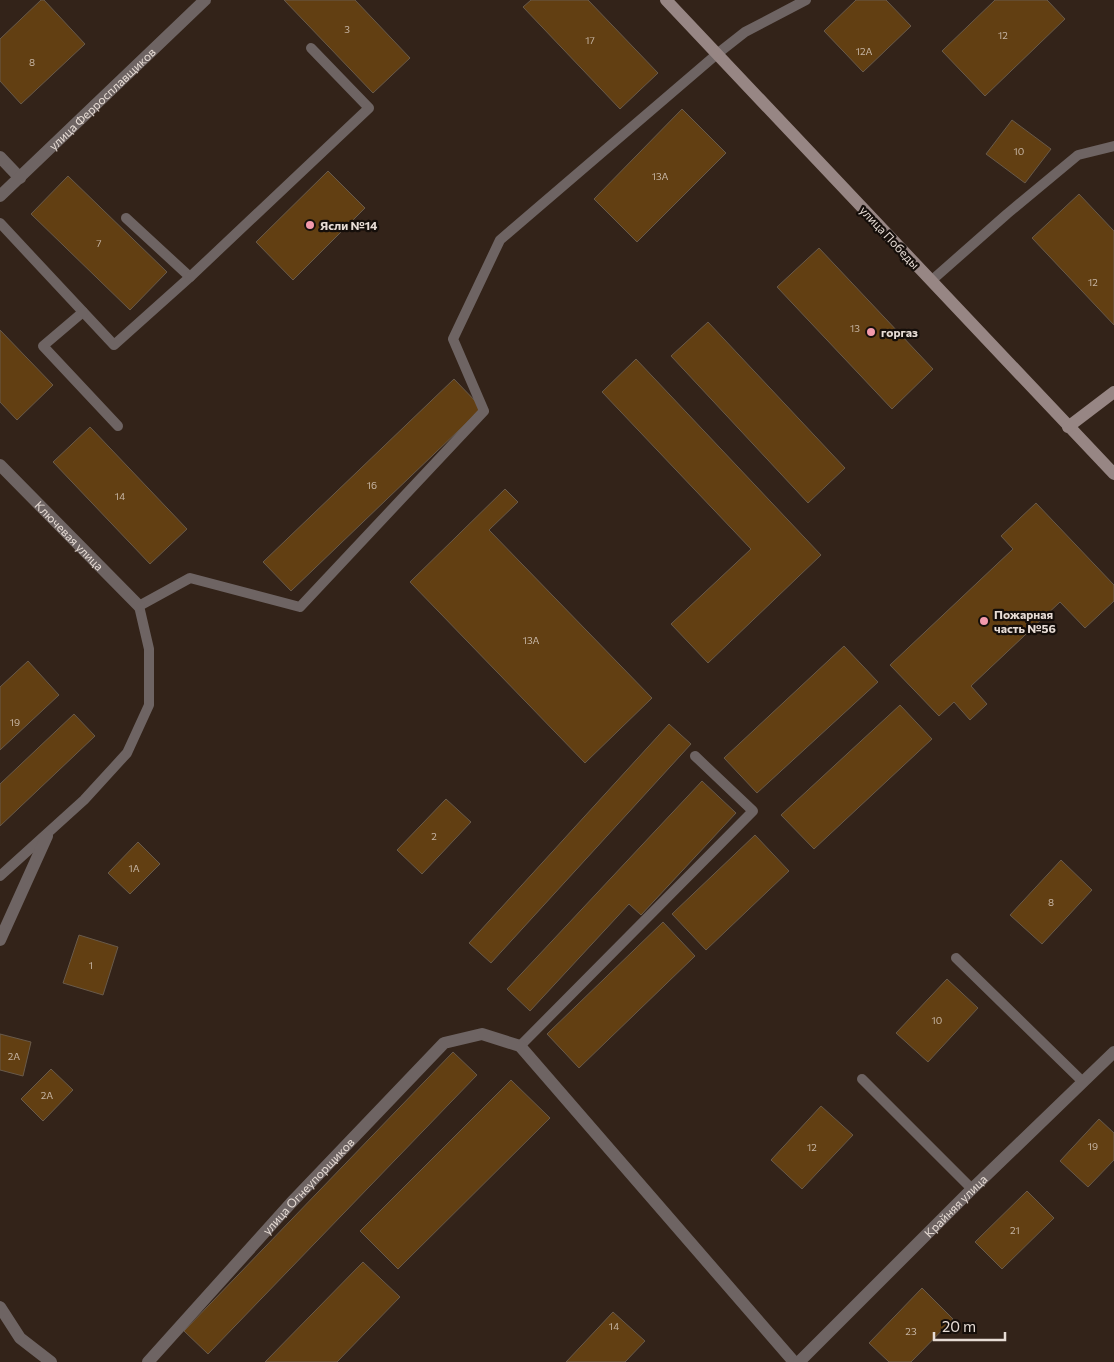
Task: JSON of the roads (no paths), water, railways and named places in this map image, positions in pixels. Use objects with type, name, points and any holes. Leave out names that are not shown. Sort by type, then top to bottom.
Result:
[{"type":"main road","name":"улица Победы","points":[[666,0],[1114,474]]},
{"type":"main road","points":[[1068,427],[1114,392]]},
{"type":"street","name":"улица Ферросплавщиков","points":[[0,196],[205,0]]},
{"type":"street","points":[[0,157],[20,178]]},
{"type":"street","name":"Ключевая улица","points":[[0,465],[139,606]]},
{"type":"street","points":[[0,940],[47,836]]},
{"type":"street","name":"улица Огнеупорщиков","points":[[148,1362],[284,1210],[444,1043],[482,1034],[520,1046]]},
{"type":"street","points":[[520,1046],[794,1362]]},
{"type":"street","name":"Крайняя улица","points":[[799,1362],[972,1189],[1114,1052]]},
{"type":"street","points":[[0,1307],[20,1338],[51,1362]]},
{"type":"lane","points":[[0,876],[47,836],[84,800],[127,752],[149,705],[149,649],[139,606],[190,578],[300,607],[484,411],[453,339],[500,240],[745,32],[806,0]]},
{"type":"lane","points":[[0,223],[114,345],[190,277],[369,108],[311,48]]},
{"type":"lane","points":[[931,281],[1078,155],[1114,146]]},
{"type":"lane","points":[[126,218],[190,277]]},
{"type":"lane","points":[[83,312],[43,346],[118,426]]},
{"type":"lane","points":[[520,1046],[752,811],[695,756]]},
{"type":"lane","points":[[956,958],[1083,1082]]},
{"type":"lane","points":[[862,1079],[972,1189]]},
{"type":"place","name":"Ясли №14","points":[[310,225]]},
{"type":"place","name":"горгаз","points":[[871,332]]},
{"type":"place","name":"Пожарная часть №56","points":[[984,621]]}]
